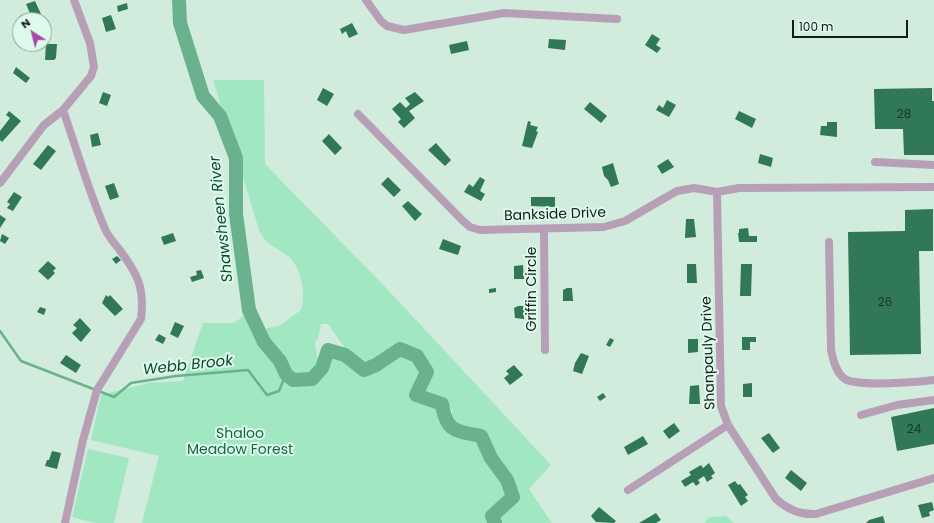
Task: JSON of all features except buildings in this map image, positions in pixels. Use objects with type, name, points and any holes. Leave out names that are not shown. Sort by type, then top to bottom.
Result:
[{"type":"street","points":[[0,183],[44,125],[63,110],[91,76],[94,67],[90,43],[74,0]]},
{"type":"street","points":[[366,0],[381,21],[387,26],[404,30],[504,13],[617,19]]},
{"type":"street","points":[[63,110],[84,177],[106,231],[133,268],[139,280],[143,308],[142,319],[97,390],[83,440],[65,523]]},
{"type":"street","name":"Bankside Drive","points":[[358,114],[470,227],[480,230],[614,226],[677,190],[694,188],[717,192],[739,188],[934,187]]},
{"type":"street","points":[[874,162],[934,165]]},
{"type":"street","name":"Shanpauly Drive","points":[[717,192],[721,406],[728,425],[776,499],[784,506],[795,512],[816,514],[934,478]]},
{"type":"street","name":"Griffin Circle","points":[[544,229],[545,350]]},
{"type":"street","points":[[829,242],[831,350],[834,366],[845,379],[858,383],[934,380]]},
{"type":"street","points":[[861,415],[897,405],[934,400]]},
{"type":"street","points":[[628,490],[728,425]]},
{"type":"green space","name":"Shaloo Meadow Forest","points":[[213,80],[264,80],[265,164],[389,291],[551,465],[529,489],[552,523],[142,523],[159,456],[91,440],[101,395],[149,383],[183,381],[203,323],[235,323],[249,310],[264,342],[280,361],[286,374],[293,380],[312,379],[322,368],[328,350],[345,355],[354,361],[328,324],[321,324],[318,339],[315,341],[318,366],[315,374],[298,378],[293,377],[288,373],[281,354],[268,340],[266,332],[267,328],[279,326],[301,310],[303,297],[302,282],[297,268],[289,257],[265,240],[259,230]],"holes":[[[437,400],[441,402],[446,408],[450,408],[452,411],[451,418],[446,421],[444,419],[442,404],[434,401]]]},
{"type":"green space","points":[[88,449],[129,458],[114,523],[95,523],[72,517]]},
{"type":"green space","points":[[726,516],[734,523],[704,523],[709,517]]},
{"type":"waterway","name":"Webb Brook","points":[[179,0],[180,23],[203,96],[220,116],[236,158],[236,214],[249,310],[264,342],[280,361],[286,374],[293,380],[312,379],[322,368],[328,350],[345,355],[364,370],[376,365],[400,349],[417,356],[427,372],[416,395],[442,404],[446,420],[454,429],[481,436],[491,458],[507,480],[513,497],[492,516],[495,523]]},
{"type":"waterway","name":"Webb Brook","points":[[0,331],[21,361],[114,397],[131,383],[176,376],[248,370],[267,395],[279,391],[286,374]]},
{"type":"water label","name":"Shawsheen River","points":[[222,219]]}]
